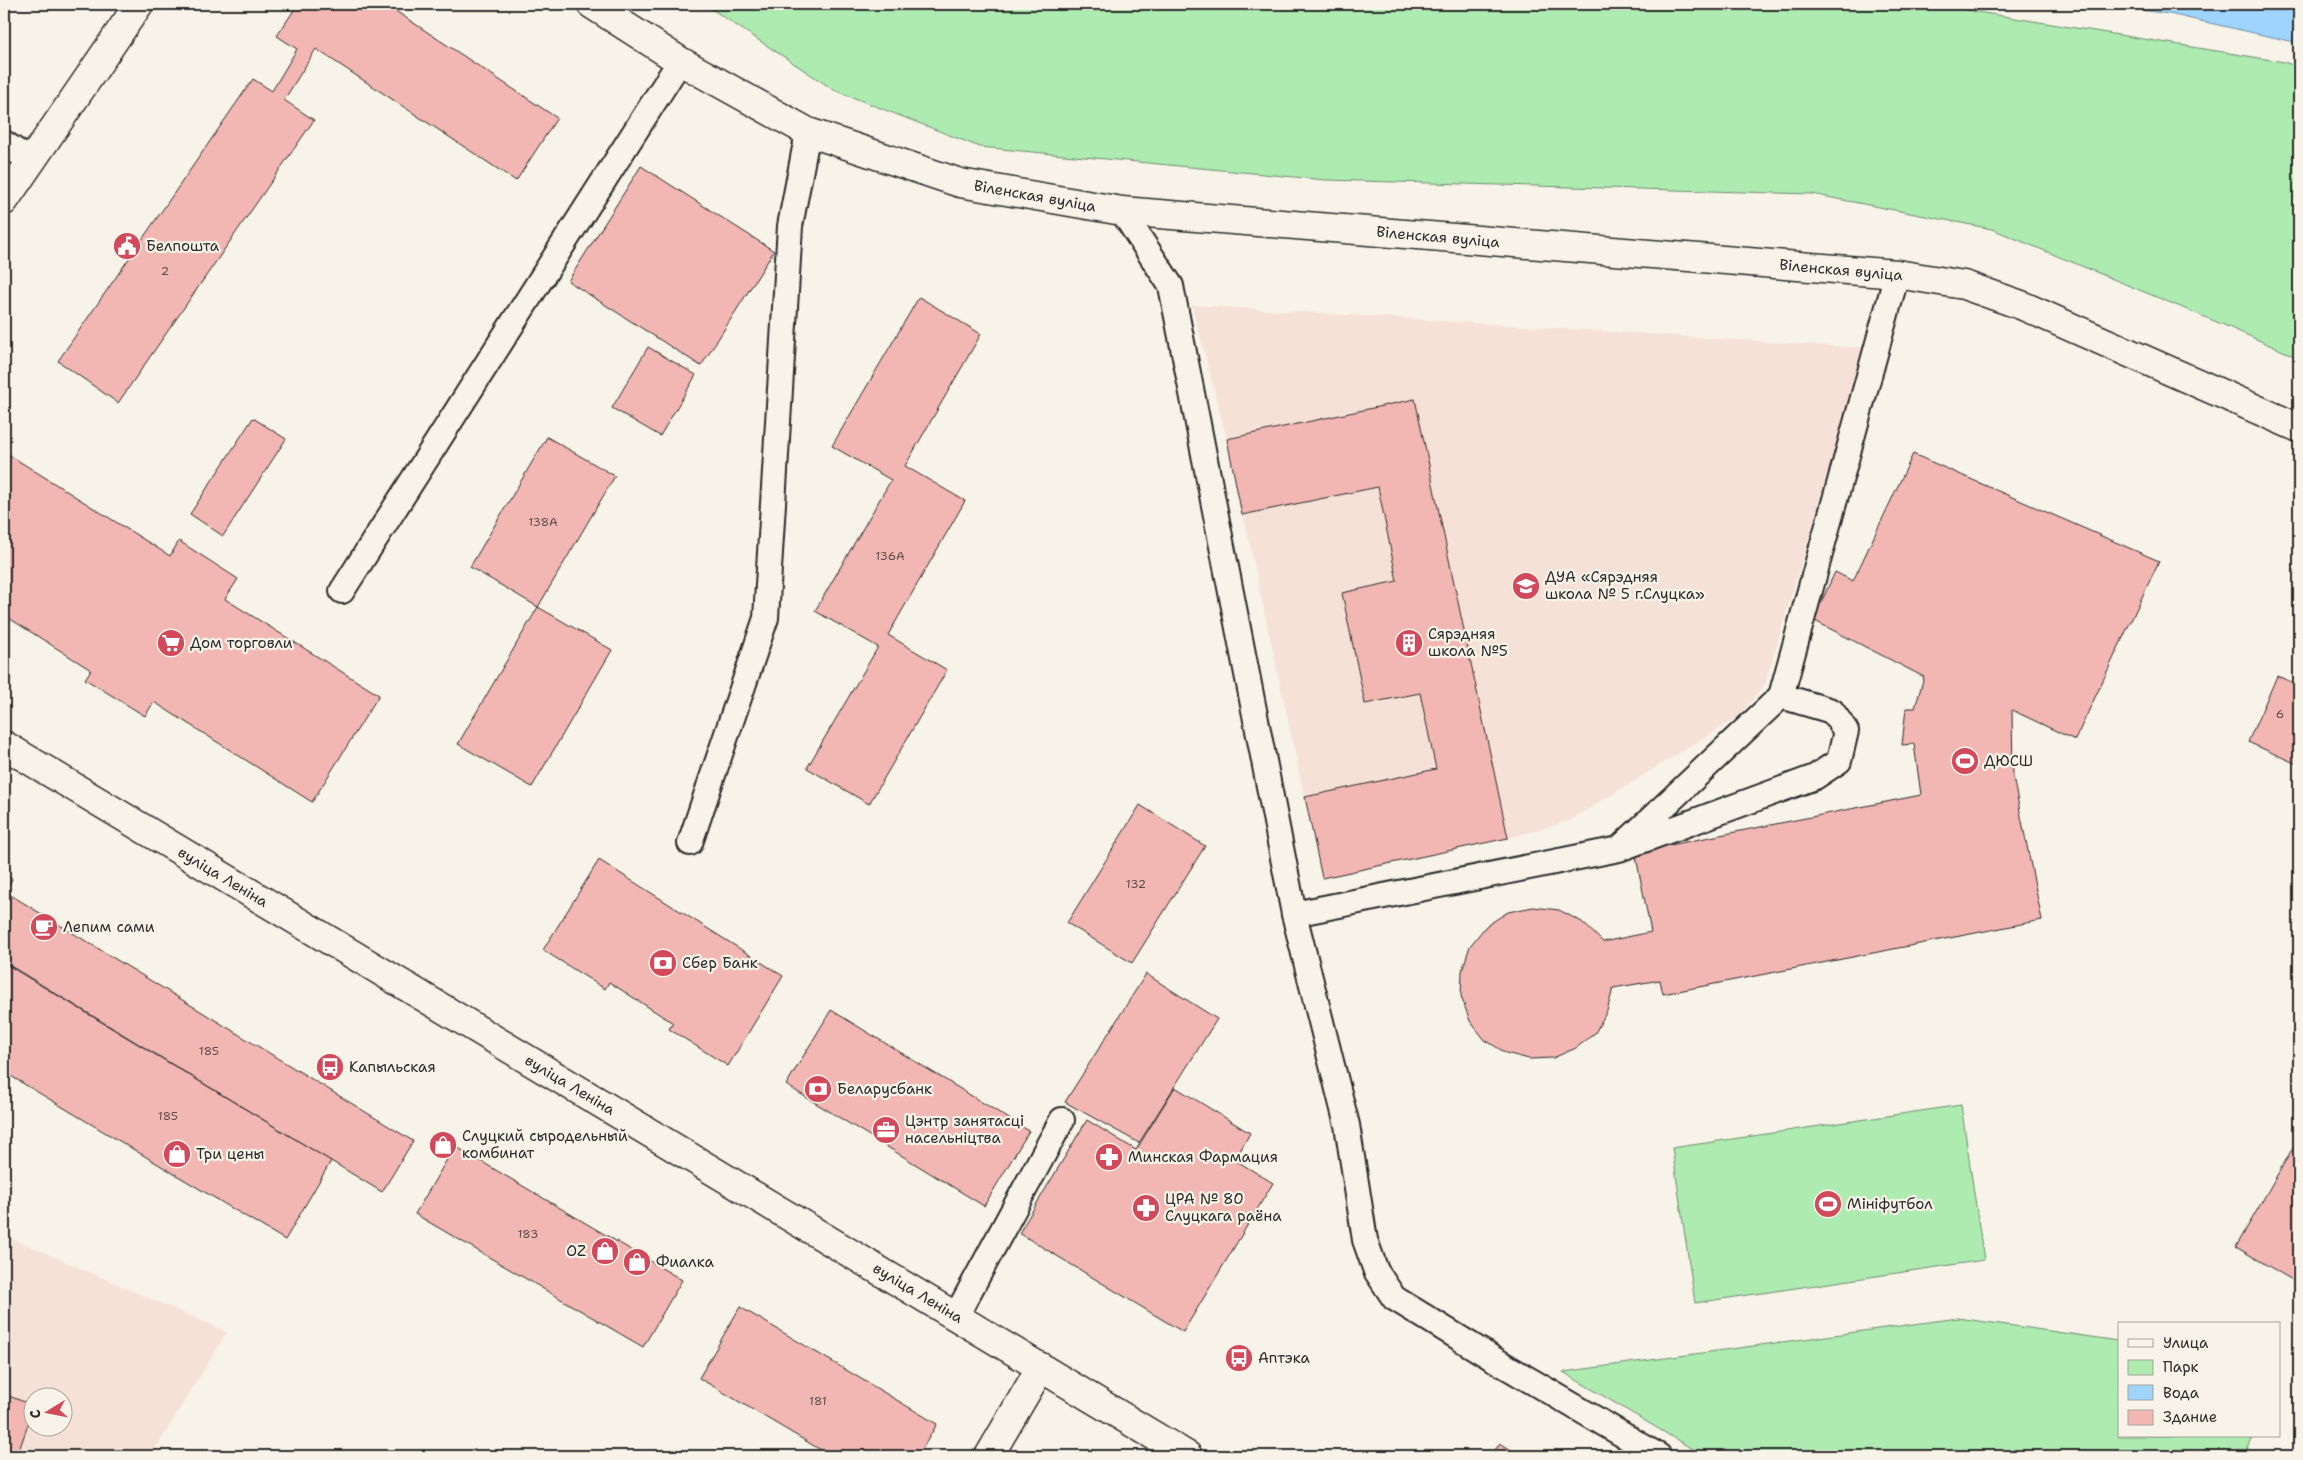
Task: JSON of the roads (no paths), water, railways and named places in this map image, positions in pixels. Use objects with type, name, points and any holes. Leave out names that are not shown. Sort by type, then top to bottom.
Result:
[{"type":"main road","points":[[4,201],[139,4]]},
{"type":"main road","name":"Віленская вуліца","points":[[591,4],[680,60],[808,132],[960,183],[1122,211],[1896,274],[1964,285],[2021,305],[2299,428]]},
{"type":"main road","name":"вуліца Леніна","points":[[4,745],[1188,1456]]},
{"type":"main road","points":[[989,1456],[1042,1367]]},
{"type":"lane","points":[[342,591],[680,60]]},
{"type":"lane","points":[[690,844],[766,618],[790,226],[808,132]]},
{"type":"lane","points":[[4,143],[31,161]]},
{"type":"lane","points":[[1122,211],[1171,286],[1294,914],[1347,1125],[1365,1240],[1376,1271],[1394,1298],[1659,1456]]},
{"type":"lane","points":[[1619,849],[1781,696],[1896,274]]},
{"type":"lane","points":[[1294,914],[1619,849],[1815,777],[1839,761],[1846,731],[1832,711],[1781,696]]},
{"type":"lane","points":[[956,1316],[1062,1120]]},
{"type":"water","points":[[2097,4],[2299,4],[2299,43],[2169,14]]},
{"type":"place","name":"Белпошта","points":[[127,246]]},
{"type":"place","name":"ДУА «Сярэдняя школа № 5 г.Слуцка»","points":[[1526,586]]},
{"type":"place","name":"Дом торговли","points":[[171,643]]},
{"type":"place","name":"Сярэдняя школа №5","points":[[1409,643]]},
{"type":"place","name":"ДЮСШ","points":[[1965,761]]},
{"type":"place","name":"Лепим сами","points":[[44,927]]},
{"type":"place","name":"Сбер Банк","points":[[663,963]]},
{"type":"place","name":"Капыльская","points":[[330,1067]]},
{"type":"place","name":"Беларусбанк","points":[[818,1089]]},
{"type":"place","name":"Цэнтр занятасці насельніцтва","points":[[886,1130]]},
{"type":"place","name":"Слуцкий сыродельный комбинат","points":[[443,1145]]},
{"type":"place","name":"Три цены","points":[[177,1154]]},
{"type":"place","name":"Минская Фармация","points":[[1109,1157]]},
{"type":"place","name":"Мініфутбол","points":[[1828,1204]]},
{"type":"place","name":"ЦРА № 80 Слуцкага раёна","points":[[1146,1208]]},
{"type":"place","name":"OZ","points":[[605,1251]]},
{"type":"place","name":"Фиалка","points":[[637,1262]]},
{"type":"place","name":"Аптэка","points":[[1239,1358]]}]
